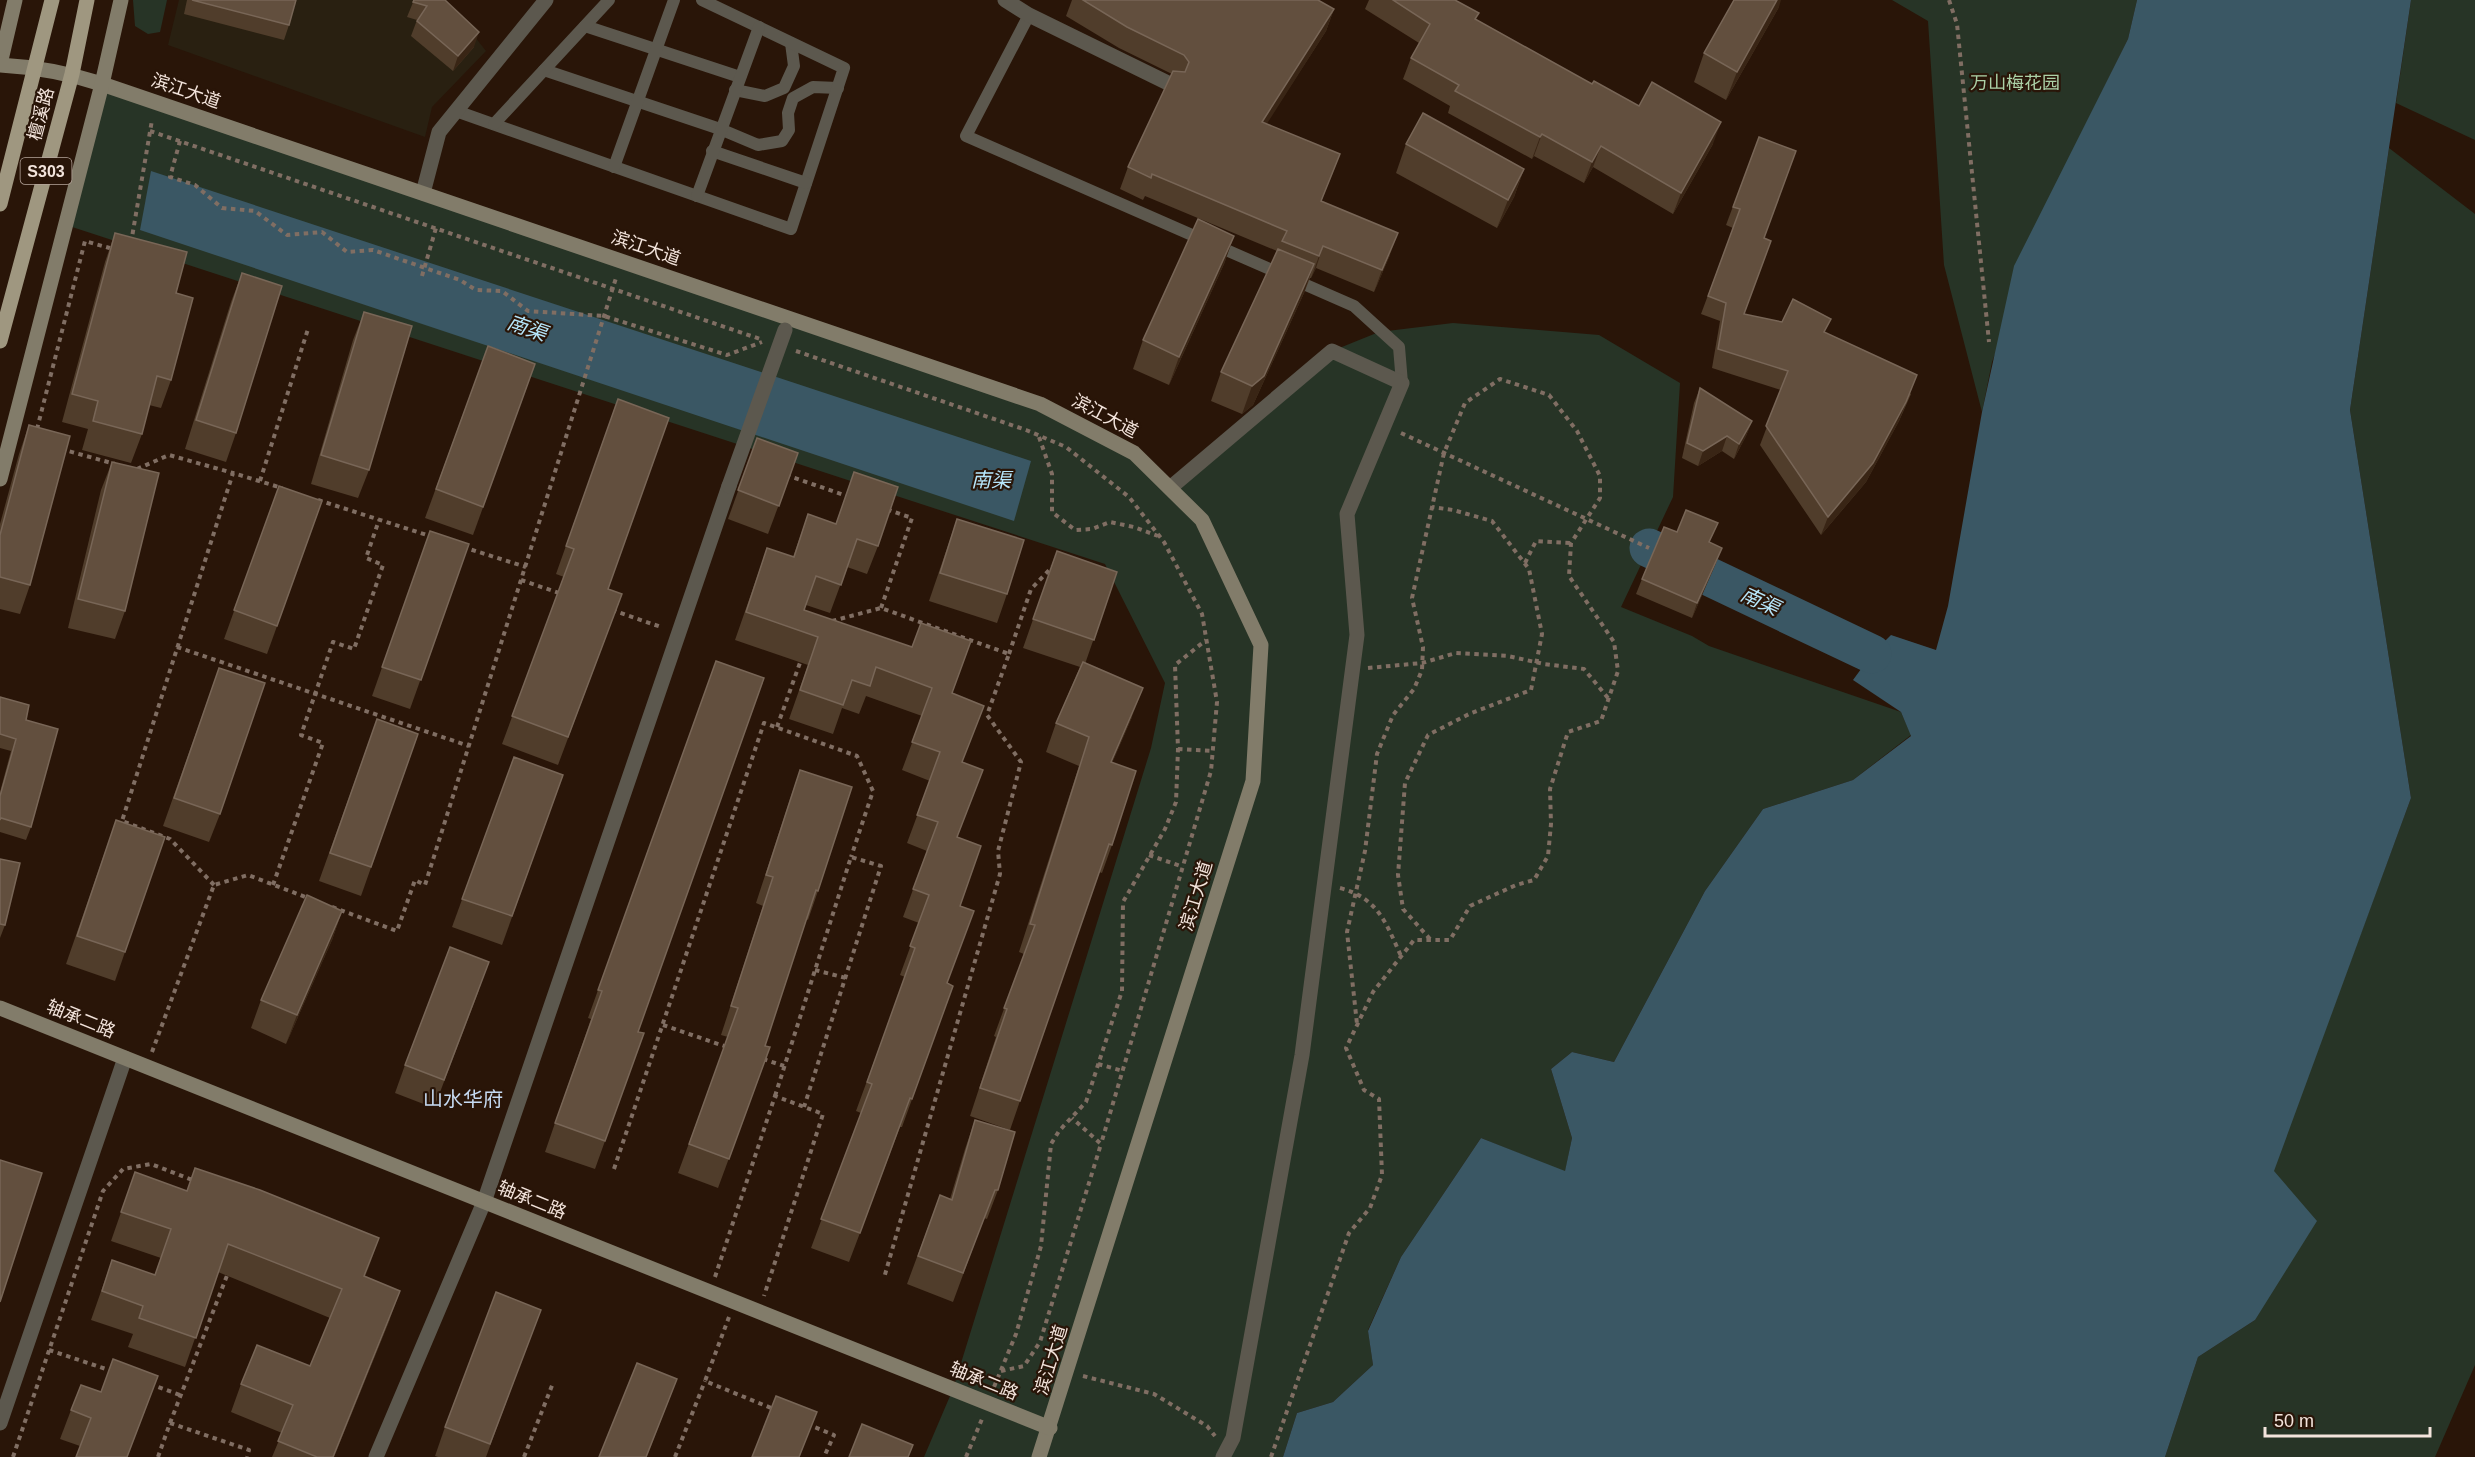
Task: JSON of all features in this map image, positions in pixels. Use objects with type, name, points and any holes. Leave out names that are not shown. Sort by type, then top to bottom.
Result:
[{"type":"main road","name":"檀溪路","points":[[0,204],[52,0]]},
{"type":"main road","name":"檀溪路","points":[[0,341],[72,74],[87,0]]},
{"type":"street","points":[[0,65],[15,0]]},
{"type":"street","points":[[0,479],[102,84],[121,0]]},
{"type":"street","points":[[423,193],[439,132],[546,0]]},
{"type":"street","points":[[1005,0],[1029,15],[1172,85]]},
{"type":"street","name":"滨江大道","points":[[0,65],[36,67],[72,74],[155,101],[621,260],[787,324],[1040,404],[1134,453],[1202,520],[1261,645],[1253,781],[1068,1372],[1039,1457]]},
{"type":"street","points":[[376,1457],[484,1202],[729,486],[787,324]]},
{"type":"street","points":[[1170,488],[1332,351],[1401,383],[1347,514],[1357,635],[1353,666],[1302,1055],[1233,1438],[1224,1454]]},
{"type":"street","name":"轴承二路","points":[[0,1008],[1050,1428]]},
{"type":"street","points":[[0,1423],[125,1058]]},
{"type":"lane","points":[[494,124],[609,0]]},
{"type":"lane","points":[[614,167],[674,0]]},
{"type":"lane","points":[[456,111],[791,230],[844,68],[702,0]]},
{"type":"lane","points":[[1029,15],[966,136],[1354,306],[1399,347],[1401,383]]},
{"type":"lane","points":[[585,26],[740,77]]},
{"type":"lane","points":[[697,196],[759,27]]},
{"type":"lane","points":[[735,90],[765,96],[784,88],[794,66],[791,43]]},
{"type":"lane","points":[[544,70],[720,129],[758,145],[782,141],[789,130],[788,113],[793,98],[813,87],[838,88]]},
{"type":"lane","points":[[712,151],[806,183]]},
{"type":"path","points":[[1949,0],[1957,24],[1989,342]]},
{"type":"path","points":[[129,254],[155,101]]},
{"type":"path","points":[[180,141],[170,177],[195,185],[222,207],[255,211],[287,235],[322,232],[347,252],[373,250],[460,280],[476,290],[502,291],[528,311],[604,316],[727,355],[766,340]]},
{"type":"path","points":[[422,276],[436,228]]},
{"type":"path","points":[[36,430],[85,241],[118,251]]},
{"type":"path","points":[[324,904],[397,931],[415,880],[425,885],[621,260]]},
{"type":"path","points":[[260,481],[308,329]]},
{"type":"path","points":[[1271,1457],[1349,1233],[1370,1208],[1382,1175],[1379,1099],[1364,1090],[1346,1048],[1373,992],[1414,939],[1450,940],[1470,906],[1516,885],[1534,880],[1548,856],[1551,824],[1550,789],[1568,732],[1601,721],[1618,671],[1614,642],[1569,576],[1571,543],[1600,498],[1600,476],[1577,431],[1550,395],[1500,379],[1465,404],[1444,453],[1412,598],[1422,647],[1422,670],[1414,689],[1393,715],[1377,753],[1365,851],[1347,932],[1357,1024]]},
{"type":"path","points":[[1384,425],[1649,548]]},
{"type":"path","points":[[1039,436],[1052,474],[1052,512],[1075,530],[1092,529],[1110,522],[1159,536]]},
{"type":"path","points":[[56,448],[124,467]]},
{"type":"path","points":[[135,470],[169,455],[233,472],[293,492]]},
{"type":"path","points":[[214,885],[171,839],[122,821],[233,472]]},
{"type":"path","points":[[778,472],[856,499]]},
{"type":"path","points":[[314,499],[436,538]]},
{"type":"path","points":[[878,507],[912,518],[881,608]]},
{"type":"path","points":[[1431,940],[1403,909],[1398,875],[1406,783],[1428,735],[1469,714],[1531,690],[1542,634],[1529,569],[1492,521],[1453,510],[1432,507]]},
{"type":"path","points":[[273,885],[323,742],[301,735],[315,693],[333,642],[354,649],[383,565],[366,558],[379,520]]},
{"type":"path","points":[[1525,563],[1536,541],[1571,543]]},
{"type":"path","points":[[458,545],[526,567]]},
{"type":"path","points":[[884,1278],[1000,874],[998,851],[1021,762],[987,715],[1031,589],[1053,566]]},
{"type":"path","points":[[521,580],[566,595]]},
{"type":"path","points":[[825,623],[881,608],[1009,654]]},
{"type":"path","points":[[612,610],[679,633]]},
{"type":"path","points":[[966,1457],[1016,1334],[1041,1246],[1051,1144],[1059,1131],[1086,1102],[1122,992],[1123,902],[1165,830],[1176,802],[1178,749],[1175,665],[1206,640]]},
{"type":"path","points":[[177,647],[469,746]]},
{"type":"path","points":[[1353,666],[1372,669],[1422,663],[1456,653],[1508,656],[1538,663],[1584,669],[1609,698]]},
{"type":"path","points":[[777,728],[802,660]]},
{"type":"path","points":[[614,1169],[764,723],[857,756],[873,791],[710,1292]]},
{"type":"path","points":[[1178,749],[1213,751]]},
{"type":"path","points":[[1001,1371],[1024,1366],[1040,1342],[1211,771]]},
{"type":"path","points":[[1149,855],[1183,867]]},
{"type":"path","points":[[804,1107],[881,866],[850,857]]},
{"type":"path","points":[[214,885],[248,875],[314,900]]},
{"type":"path","points":[[1324,884],[1356,892],[1373,904],[1386,923],[1401,956]]},
{"type":"path","points":[[146,1066],[214,885]]},
{"type":"path","points":[[815,970],[846,978]]},
{"type":"path","points":[[663,1025],[729,1047]]},
{"type":"path","points":[[762,1059],[784,1066]]},
{"type":"path","points":[[1098,1064],[1123,1071]]},
{"type":"path","points":[[759,1312],[823,1114],[775,1096]]},
{"type":"path","points":[[1072,1119],[1101,1144]]},
{"type":"path","points":[[13,1457],[103,1191],[123,1169],[151,1164],[203,1184]]},
{"type":"path","points":[[158,1457],[229,1268]]},
{"type":"path","points":[[675,1457],[734,1302]]},
{"type":"path","points":[[49,1350],[115,1372]]},
{"type":"path","points":[[1068,1372],[1154,1394],[1208,1426],[1224,1454]]},
{"type":"path","points":[[705,1381],[780,1412]]},
{"type":"path","points":[[524,1457],[553,1383]]},
{"type":"path","points":[[148,1384],[180,1395]]},
{"type":"path","points":[[801,1421],[834,1435],[824,1457]]},
{"type":"path","points":[[170,1423],[249,1450],[247,1457]]},
{"type":"shaded area","points":[[179,0],[446,0],[486,51],[432,107],[425,137],[168,45]]},
{"type":"green space","points":[[133,0],[167,0],[160,32],[148,34],[135,26]]},
{"type":"green space","name":"万山梅花园","points":[[1892,0],[2137,0],[2128,39],[2073,150],[1992,362],[1982,412],[1944,265],[1928,21]]},
{"type":"green space","points":[[2411,0],[2475,0],[2475,140],[2396,103]]},
{"type":"green space","points":[[102,84],[1040,404],[1134,453],[1170,488],[1332,351],[1379,332],[1453,323],[1599,335],[1680,383],[1673,497],[1621,607],[1692,636],[1709,646],[1901,712],[1911,735],[1853,780],[1763,809],[1705,891],[1614,1062],[1572,1052],[1551,1069],[1572,1138],[1565,1172],[1481,1138],[1401,1257],[1368,1330],[1373,1365],[1333,1402],[1297,1413],[1283,1457],[924,1457],[953,1389],[1151,748],[1165,683],[1105,564],[66,225]]},
{"type":"green space","points":[[2389,148],[2475,214],[2475,1365],[2435,1457],[2165,1457],[2198,1357],[2255,1320],[2273,1171],[2411,798],[2350,410]]},
{"type":"water","points":[[2137,0],[2411,0],[2350,410],[2411,798],[2274,1171],[2317,1221],[2255,1320],[2198,1357],[2165,1457],[1283,1457],[1297,1413],[1333,1402],[1373,1365],[1368,1331],[1401,1257],[1481,1138],[1565,1171],[1572,1138],[1551,1069],[1572,1052],[1614,1062],[1705,891],[1763,809],[1853,780],[1911,736],[1901,712],[1853,680],[1872,654],[1891,635],[1936,650],[1948,606],[1982,412],[2014,266],[2128,39]]},
{"type":"water","name":"南渠","points":[[151,171],[1031,461],[1014,521],[140,230]]},
{"type":"building","points":[[192,0],[296,0],[289,25]]},
{"type":"building","points":[[414,0],[445,0],[479,32],[458,56],[417,21],[427,6],[413,2]]},
{"type":"building","points":[[1083,0],[1318,0],[1334,9],[1262,122],[1340,154],[1321,201],[1398,233],[1382,270],[1323,246],[1319,256],[1282,241],[1287,231],[1152,174],[1151,178],[1128,167],[1173,71],[1185,72],[1189,62],[1184,55],[1127,27]]},
{"type":"building","points":[[1393,0],[1455,0],[1479,13],[1475,19],[1592,84],[1594,81],[1639,106],[1652,82],[1721,122],[1681,193],[1601,146],[1592,162],[1542,134],[1540,137],[1455,91],[1459,85],[1411,58],[1430,24]]},
{"type":"building","points":[[1734,0],[1777,0],[1737,72],[1704,53]]},
{"type":"building","points":[[1423,113],[1524,169],[1508,200],[1406,144]]},
{"type":"building","points":[[1759,137],[1796,151],[1764,238],[1771,241],[1744,314],[1782,322],[1793,299],[1831,319],[1824,332],[1917,375],[1906,402],[1873,463],[1828,517],[1766,426],[1788,371],[1718,349],[1726,303],[1708,296],[1740,209],[1733,207]]},
{"type":"building","points":[[1198,219],[1234,236],[1179,357],[1143,340]]},
{"type":"building","points":[[115,233],[187,252],[176,293],[193,298],[171,380],[157,376],[142,434],[93,421],[98,401],[72,394]]},
{"type":"building","points":[[1278,249],[1314,264],[1264,376],[1252,386],[1221,372]]},
{"type":"building","points":[[242,273],[282,286],[236,433],[196,420]]},
{"type":"building","points":[[364,312],[412,326],[369,470],[321,455]]},
{"type":"building","points":[[488,346],[535,364],[483,507],[436,489]]},
{"type":"building","points":[[1700,388],[1752,421],[1739,444],[1727,436],[1703,451],[1687,443]]},
{"type":"building","points":[[618,399],[669,418],[608,589],[622,594],[568,737],[512,716],[574,549],[566,546]]},
{"type":"building","points":[[29,425],[70,436],[30,585],[0,577],[0,535]]},
{"type":"building","points":[[757,438],[798,453],[779,506],[738,490]]},
{"type":"building","points":[[112,462],[159,473],[125,611],[78,599]]},
{"type":"building","points":[[854,472],[898,487],[878,546],[857,539],[841,585],[816,576],[804,610],[912,647],[921,623],[971,641],[952,693],[984,706],[962,762],[983,770],[957,837],[981,846],[960,906],[974,911],[947,983],[953,986],[860,1233],[821,1219],[872,1084],[867,1082],[915,948],[910,946],[929,895],[913,889],[938,822],[917,815],[940,752],[912,742],[932,688],[876,667],[870,686],[852,680],[843,705],[800,690],[818,637],[746,612],[767,548],[794,557],[808,514],[836,524]]},
{"type":"building","points":[[279,486],[322,501],[277,626],[234,610]]},
{"type":"building","points":[[1686,510],[1718,523],[1709,542],[1722,548],[1697,603],[1642,579],[1664,527],[1677,532]]},
{"type":"building","points":[[957,519],[1024,540],[1007,594],[940,573]]},
{"type":"building","points":[[430,531],[469,544],[421,680],[382,667]]},
{"type":"building","points":[[1057,551],[1117,572],[1094,640],[1033,619]]},
{"type":"building","points":[[716,661],[764,678],[638,1032],[644,1033],[605,1141],[555,1123],[602,991],[598,990]]},
{"type":"building","points":[[1083,662],[1143,688],[1111,762],[1136,771],[1112,845],[1109,844],[1020,1101],[980,1088],[1007,1009],[1004,1008],[1035,925],[1030,924],[1089,737],[1056,723]]},
{"type":"building","points":[[219,668],[265,683],[220,814],[174,798]]},
{"type":"building","points":[[0,697],[29,705],[26,720],[58,729],[31,827],[1,818],[0,820],[0,796],[16,739],[0,734]]},
{"type":"building","points":[[377,719],[418,734],[371,867],[330,853]]},
{"type":"building","points":[[514,757],[563,775],[512,916],[462,899]]},
{"type":"building","points":[[800,770],[852,787],[765,1046],[770,1047],[729,1159],[689,1144],[738,1008],[731,1006],[773,877],[766,875]]},
{"type":"building","points":[[116,820],[165,837],[125,952],[77,936]]},
{"type":"building","points":[[0,859],[20,863],[5,925],[0,924]]},
{"type":"building","points":[[307,895],[342,911],[297,1015],[261,1000]]},
{"type":"building","points":[[450,947],[489,962],[444,1080],[405,1065]]},
{"type":"building","points":[[975,1120],[1015,1132],[998,1190],[995,1190],[963,1273],[918,1256],[940,1195],[952,1200]]},
{"type":"building","points":[[0,1160],[42,1173],[0,1302]]},
{"type":"building","points":[[195,1168],[260,1190],[379,1238],[364,1276],[400,1291],[333,1457],[317,1457],[278,1441],[293,1405],[241,1384],[257,1345],[310,1366],[342,1289],[228,1244],[196,1338],[139,1318],[143,1306],[102,1291],[112,1260],[155,1275],[171,1229],[121,1212],[135,1172],[187,1191]]},
{"type":"building","points":[[496,1292],[541,1310],[490,1444],[445,1427]]},
{"type":"building","points":[[113,1359],[158,1376],[127,1457],[76,1457],[91,1418],[71,1410],[81,1385],[101,1392]]},
{"type":"building","points":[[637,1363],[677,1379],[646,1457],[599,1457]]},
{"type":"building","points":[[776,1396],[817,1412],[799,1457],[752,1457]]},
{"type":"building","points":[[862,1424],[913,1445],[908,1457],[849,1457]]},
{"type":"waterway","name":"南渠","points":[[1649,548],[1872,654]]},
{"type":"district","name":"山水华府","points":[[463,1099]]}]
